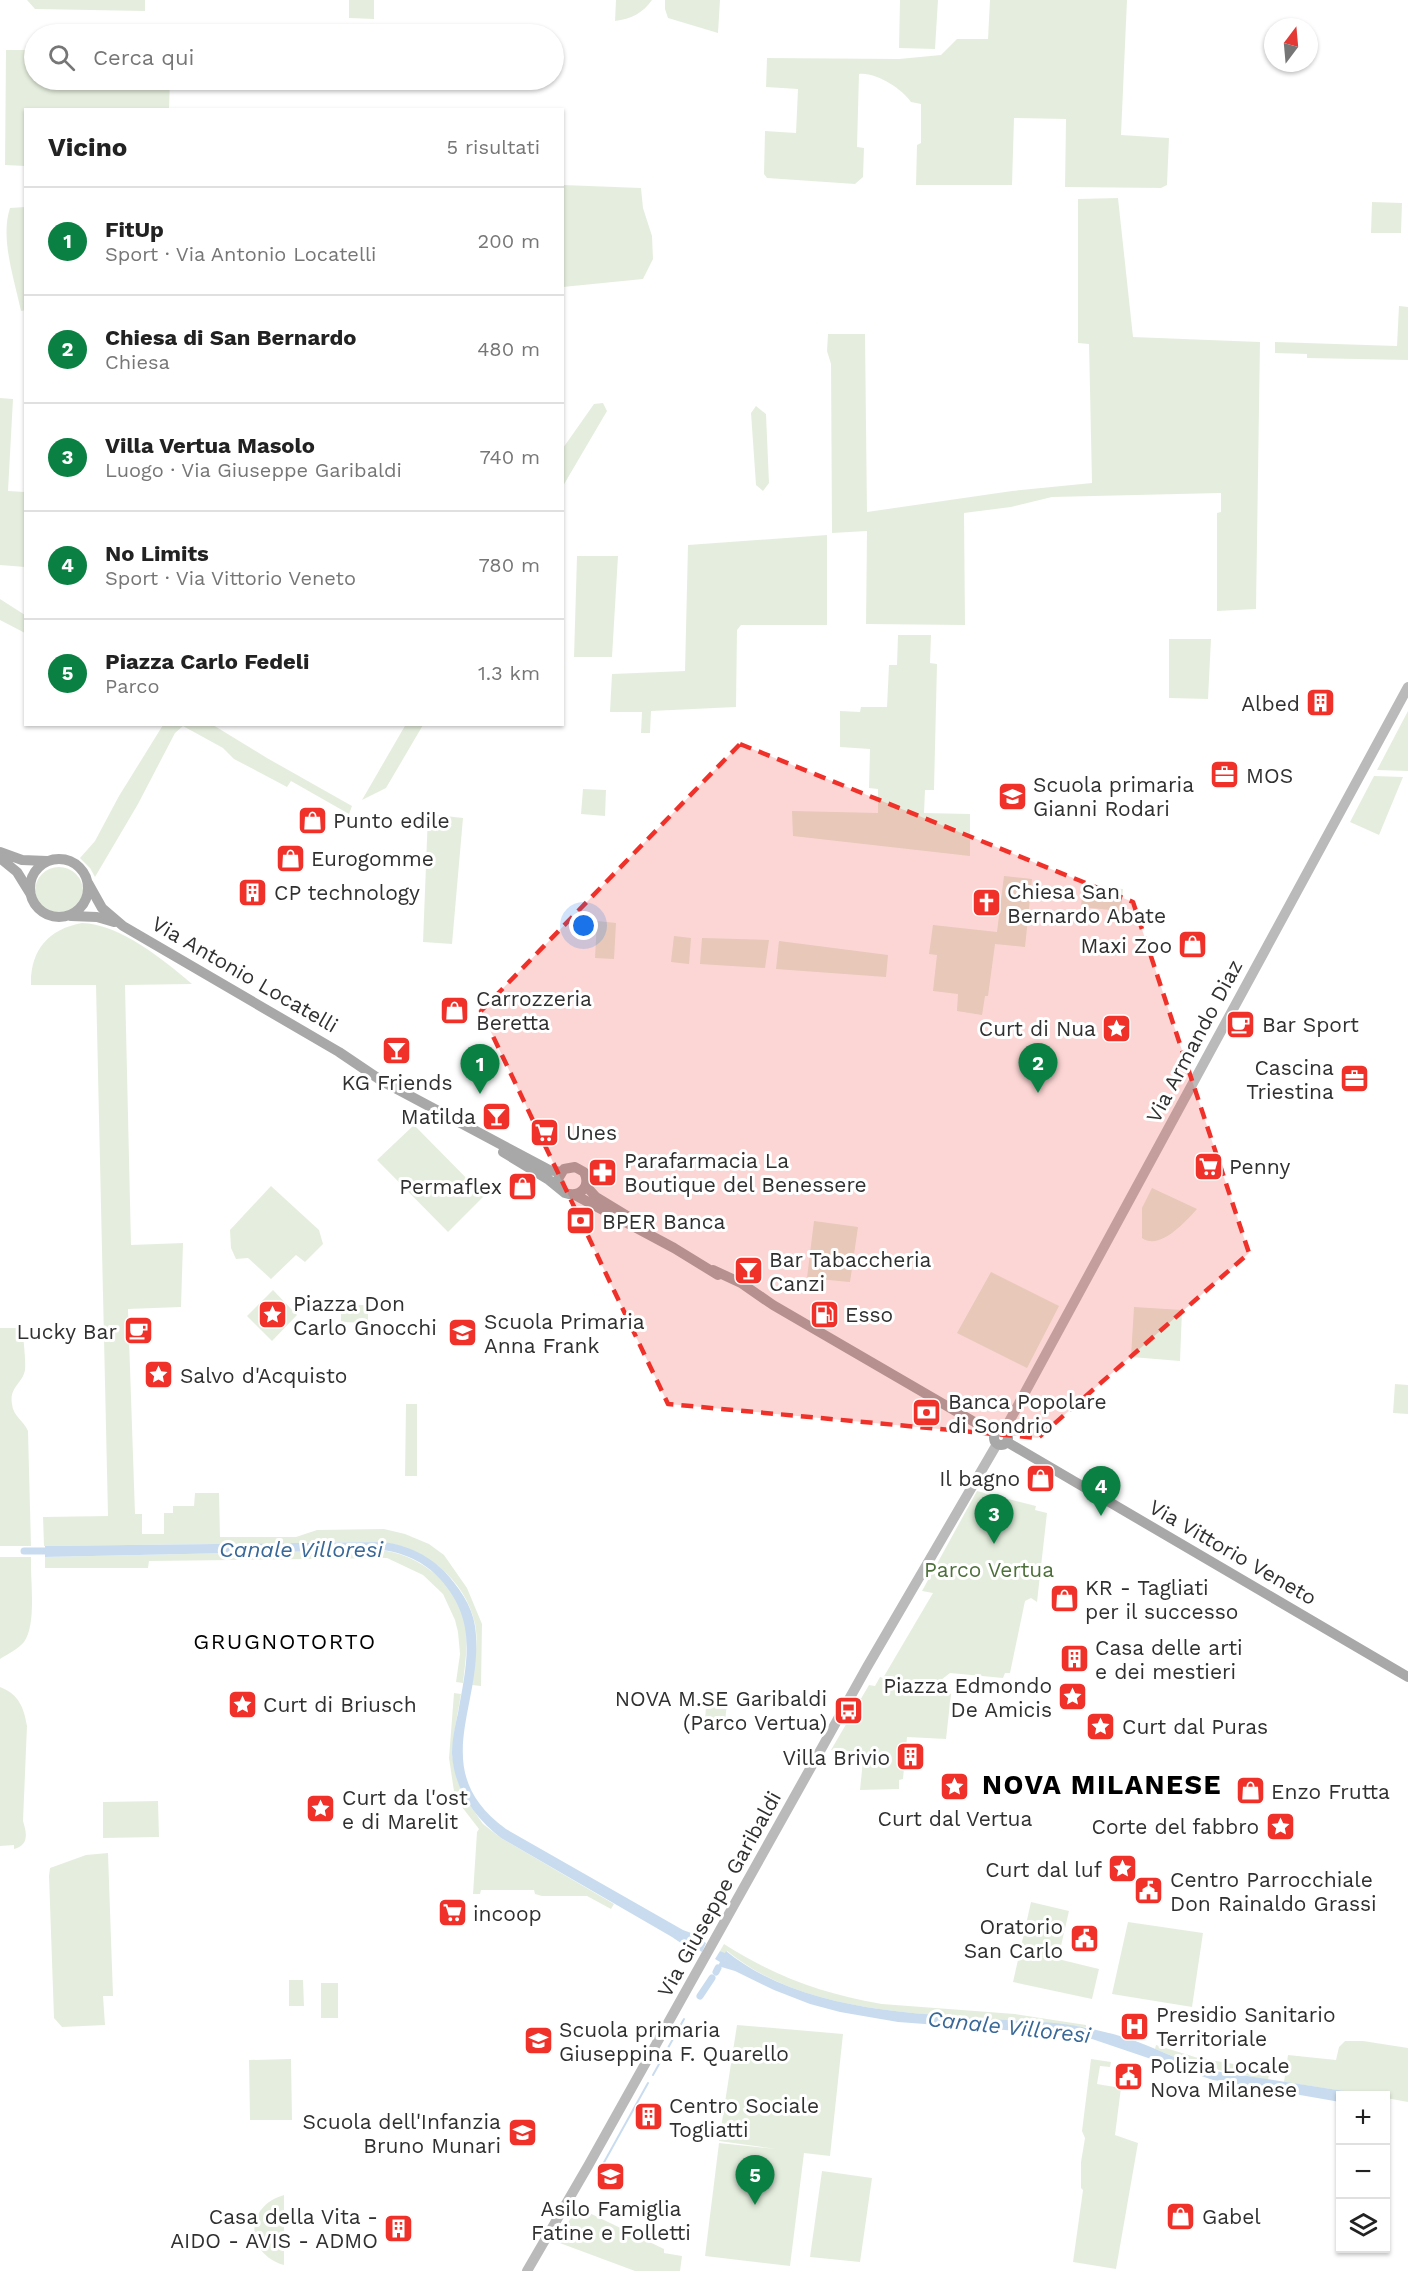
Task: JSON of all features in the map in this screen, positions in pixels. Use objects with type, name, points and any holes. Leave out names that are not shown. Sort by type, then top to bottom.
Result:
[{"type":"main road","name":"Via Armando Diaz","points":[[1001,1438],[1408,687]]},
{"type":"main road","points":[[0,852],[22,860],[62,859],[74,863],[83,871],[88,883],[88,893],[84,904],[78,911],[68,916],[55,917],[44,913],[35,904],[17,872],[0,858]]},
{"type":"main road","points":[[30,893],[30,884],[34,874],[40,866],[50,861]]},
{"type":"main road","name":"Via Antonio Locatelli","points":[[88,883],[102,908],[123,926],[347,1057],[382,1081],[549,1170],[561,1172]]},
{"type":"main road","name":"Via Antonio Locatelli","points":[[68,916],[97,917],[123,926]]},
{"type":"main road","name":"Via Antonio Locatelli","points":[[461,1124],[561,1189]]},
{"type":"main road","points":[[574,1195],[580,1193],[586,1186],[586,1176],[580,1168],[571,1167],[561,1172],[558,1182],[566,1193],[574,1195],[674,1248]]},
{"type":"main road","points":[[586,1186],[596,1197],[674,1248]]},
{"type":"main road","name":"Via Vittorio Veneto","points":[[674,1248],[741,1283],[773,1305],[1408,1677]]},
{"type":"main road","name":"Via Giuseppe Garibaldi","points":[[527,2271],[867,1667],[1001,1438]]},
{"type":"highlighted area","points":[[740,744],[1133,902],[1249,1253],[1038,1438],[668,1404],[481,1011]]},
{"type":"green space","points":[[27,0],[145,0],[145,11],[35,9]]},
{"type":"green space","points":[[349,0],[374,0],[374,19],[349,18]]},
{"type":"green space","points":[[616,0],[652,0],[636,15],[615,21]]},
{"type":"green space","points":[[665,0],[720,0],[718,33],[668,18]]},
{"type":"green space","points":[[900,0],[938,0],[935,49],[899,48]]},
{"type":"green space","points":[[990,0],[1127,0],[1121,135],[1169,138],[1167,185],[1161,188],[1065,187],[1066,119],[1014,118],[1012,185],[916,185],[917,145],[921,143],[921,104],[911,102],[888,82],[866,74],[859,74],[857,147],[864,148],[863,177],[855,184],[767,178],[764,174],[765,131],[796,133],[798,89],[766,87],[767,58],[899,59],[941,55],[957,39],[988,39]]},
{"type":"green space","points":[[6,50],[24,50],[24,90],[170,90],[169,108],[24,108],[24,166],[5,165]]},
{"type":"green space","points":[[564,185],[641,188],[643,208],[652,236],[653,259],[643,279],[564,287]]},
{"type":"green space","points":[[1118,198],[1133,337],[1260,342],[1256,609],[1217,611],[1217,513],[1221,512],[1221,493],[1052,497],[1011,507],[964,513],[965,625],[866,624],[867,531],[832,533],[831,364],[827,351],[828,334],[865,334],[867,512],[1012,491],[1092,483],[1089,344],[1078,343],[1078,199]]},
{"type":"green space","points":[[1372,202],[1402,203],[1401,233],[1371,233]]},
{"type":"green space","points":[[24,207],[24,310],[21,311],[7,245],[7,220],[10,208]]},
{"type":"green space","points":[[1399,306],[1408,307],[1408,360],[1307,358],[1307,354],[1275,353],[1275,342],[1397,346]]},
{"type":"green space","points":[[0,398],[13,399],[8,491],[24,492],[24,567],[0,565]]},
{"type":"green space","points":[[603,403],[607,411],[564,484],[564,447],[594,404]]},
{"type":"green space","points":[[756,406],[766,414],[769,483],[763,491],[756,485],[751,413]]},
{"type":"green space","points":[[827,535],[827,625],[741,625],[737,630],[736,707],[651,711],[650,733],[641,733],[642,712],[610,712],[612,674],[685,671],[688,545]]},
{"type":"green space","points":[[577,556],[618,556],[612,657],[574,657]]},
{"type":"green space","points":[[0,599],[24,614],[24,632],[0,620]]},
{"type":"green space","points":[[898,635],[931,635],[930,663],[937,664],[934,790],[925,790],[924,813],[970,814],[970,856],[793,836],[792,811],[878,813],[878,789],[869,788],[870,749],[840,747],[840,711],[860,712],[861,707],[887,707],[889,665],[897,665]]},
{"type":"green space","points":[[1169,639],[1211,639],[1208,699],[1169,698]]},
{"type":"green space","points":[[1408,711],[1408,771],[1377,770]]},
{"type":"green space","points":[[162,726],[183,726],[175,733],[138,804],[95,877],[80,858],[95,841],[119,796]]},
{"type":"green space","points":[[183,726],[215,726],[352,806],[349,814],[291,781],[287,787],[234,759],[223,748]]},
{"type":"green space","points":[[405,726],[422,726],[386,788],[362,800]]},
{"type":"green space","points":[[1374,776],[1403,777],[1379,835],[1350,822]]},
{"type":"green space","points":[[583,789],[606,790],[605,816],[581,814]]},
{"type":"green space","points":[[428,814],[463,818],[452,944],[423,942]]},
{"type":"green space","points":[[59,867],[76,874],[83,891],[76,908],[59,915],[42,908],[35,891],[42,874]]},
{"type":"green space","points":[[1004,876],[1032,879],[1025,947],[995,944],[988,996],[985,996],[982,1015],[957,1011],[958,994],[933,991],[937,955],[929,954],[933,925],[997,932]]},
{"type":"green space","points":[[1083,885],[1123,889],[1121,911],[1081,907]]},
{"type":"green space","points":[[597,921],[616,923],[614,959],[595,958]]},
{"type":"green space","points":[[82,923],[96,925],[126,936],[155,954],[192,984],[125,985],[131,1245],[183,1243],[181,1307],[128,1309],[135,1514],[142,1514],[142,1534],[164,1534],[164,1513],[173,1513],[173,1506],[194,1506],[195,1493],[219,1493],[220,1537],[296,1537],[317,1530],[384,1529],[405,1534],[429,1544],[444,1555],[467,1588],[482,1624],[481,1686],[472,1685],[476,1632],[470,1608],[462,1593],[440,1568],[411,1550],[379,1542],[44,1546],[43,1517],[108,1516],[96,985],[31,985],[34,962],[43,943],[60,930]]},
{"type":"green space","points":[[674,936],[691,938],[689,964],[671,962]]},
{"type":"green space","points":[[702,938],[769,940],[765,968],[700,964]]},
{"type":"green space","points":[[779,941],[888,955],[886,977],[776,969]]},
{"type":"green space","points":[[414,1125],[484,1196],[448,1232],[377,1160]]},
{"type":"green space","points":[[271,1186],[319,1230],[323,1244],[305,1262],[296,1255],[271,1279],[248,1258],[236,1259],[231,1248],[230,1230]]},
{"type":"green space","points":[[1152,1188],[1197,1209],[1172,1233],[1157,1241],[1142,1238],[1142,1208]]},
{"type":"green space","points":[[814,1221],[858,1227],[850,1282],[807,1278]]},
{"type":"green space","points":[[991,1272],[1059,1306],[1027,1368],[957,1333]]},
{"type":"green space","points":[[273,1290],[297,1315],[272,1341],[247,1316]]},
{"type":"green space","points":[[341,1305],[368,1305],[368,1323],[341,1322]]},
{"type":"green space","points":[[1134,1307],[1182,1310],[1180,1361],[1131,1357]]},
{"type":"green space","points":[[0,1328],[23,1328],[25,1370],[12,1393],[12,1398],[14,1412],[28,1431],[31,1546],[0,1546]]},
{"type":"green space","points":[[1395,1384],[1408,1385],[1408,1414],[1393,1413]]},
{"type":"green space","points":[[406,1404],[417,1404],[417,1476],[405,1476]]},
{"type":"green space","name":"Parco Vertua","points":[[977,1491],[1036,1506],[1035,1510],[1047,1513],[1037,1602],[1031,1598],[1025,1601],[1010,1673],[1005,1673],[1003,1678],[950,1673],[941,1680],[941,1686],[951,1694],[946,1739],[907,1737],[903,1779],[899,1780],[899,1789],[860,1790],[863,1760],[831,1750],[869,1685],[875,1686],[880,1677],[883,1678],[933,1593],[922,1591]]},
{"type":"green space","points":[[379,1550],[394,1552],[423,1565],[436,1574],[456,1599],[466,1628],[463,1683],[456,1682],[460,1654],[458,1632],[443,1594],[423,1575],[387,1558],[149,1561],[148,1568],[45,1568],[45,1557]]},
{"type":"green space","points":[[0,1557],[31,1557],[32,1605],[30,1626],[24,1642],[0,1659]]},
{"type":"green space","points":[[0,1687],[20,1702],[27,1726],[23,1821],[26,1838],[22,1845],[14,1849],[14,1845],[0,1846]]},
{"type":"green space","points":[[707,1691],[728,1692],[725,1723],[705,1721]]},
{"type":"green space","points":[[454,1693],[461,1694],[452,1753],[454,1767],[463,1795],[483,1824],[501,1838],[614,1904],[611,1909],[587,1896],[542,1896],[535,1894],[534,1890],[481,1890],[480,1894],[473,1894],[479,1829],[455,1798],[449,1758]]},
{"type":"green space","points":[[158,1801],[159,1837],[103,1838],[103,1802]]},
{"type":"green space","points":[[108,1853],[113,1996],[103,1996],[105,2025],[62,2027],[54,2018],[50,1868],[86,1855]]},
{"type":"green space","points":[[1031,1902],[1069,1911],[1058,1959],[1099,1969],[1092,1999],[1013,1982]]},
{"type":"green space","points":[[1128,1922],[1203,1933],[1192,2007],[1112,1994]]},
{"type":"green space","points":[[724,1944],[780,1974],[819,1989],[860,2000],[882,2004],[1015,2014],[1086,2025],[1086,2027],[899,2011],[825,1998],[790,1987],[757,1971],[727,1951],[725,1954],[720,1951]]},
{"type":"green space","points":[[289,1980],[303,1980],[304,2006],[289,2006]]},
{"type":"green space","points":[[321,1983],[338,1983],[338,2018],[321,2018]]},
{"type":"green space","points":[[737,2025],[843,2034],[830,2156],[804,2153],[790,2266],[705,2256],[719,2143],[776,2149],[719,2141]]},
{"type":"green space","points":[[1345,2041],[1363,2041],[1408,2048],[1408,2102],[1390,2099],[1390,2091],[1344,2091],[1284,2082],[1288,2055],[1336,2060],[1339,2047]]},
{"type":"green space","points":[[1156,2045],[1198,2058],[1270,2070],[1268,2080],[1194,2065],[1155,2049]]},
{"type":"green space","points":[[291,2059],[292,2120],[250,2120],[249,2060]]},
{"type":"green space","points":[[1091,2059],[1111,2062],[1110,2067],[1100,2066],[1097,2084],[1121,2088],[1115,2135],[1138,2143],[1116,2269],[1073,2262],[1083,2190],[1081,2188],[1081,2162],[1085,2138],[1082,2131]]},
{"type":"green space","points":[[822,2171],[872,2178],[860,2262],[810,2257]]},
{"type":"green space","points":[[284,2195],[284,2265],[271,2259],[262,2251],[256,2241],[254,2230],[256,2219],[262,2209],[271,2201]]},
{"type":"green space","points":[[577,2207],[664,2249],[664,2253],[682,2256],[680,2271],[635,2271],[557,2242]]},
{"type":"water","points":[[379,1542],[406,1547],[430,1559],[454,1583],[464,1596],[471,1611],[475,1626],[476,1655],[464,1734],[463,1759],[468,1783],[482,1806],[506,1829],[683,1930],[702,1937],[701,1940],[706,1943],[702,1952],[696,1948],[694,1952],[501,1838],[474,1811],[461,1790],[452,1754],[466,1659],[465,1626],[460,1610],[440,1579],[412,1558],[379,1550],[45,1557],[45,1546]]},
{"type":"water","points":[[720,1951],[725,1953],[726,1951],[756,1971],[790,1987],[862,2006],[936,2015],[1073,2025],[1124,2037],[1215,2071],[1344,2091],[1336,2091],[1336,2101],[1213,2080],[1092,2039],[898,2022],[840,2012],[810,2004],[774,1990],[735,1971],[718,1966],[720,1962],[715,1959]]},
{"type":"waterway","name":"Canale Villoresi","points":[[24,1551],[51,1551]]},
{"type":"waterway","points":[[716,1972],[718,1968]]},
{"type":"waterway","points":[[700,1996],[712,1978]]},
{"type":"waterway","points":[[653,2075],[684,2019]]},
{"type":"waterway","points":[[597,2175],[648,2083]]},
{"type":"place","name":"Albed","points":[[1321,703]]},
{"type":"place","name":"MOS","points":[[1225,775]]},
{"type":"place","name":"Scuola primaria Gianni Rodari","points":[[1012,796]]},
{"type":"place","name":"Punto edile","points":[[312,820]]},
{"type":"place","name":"Eurogomme","points":[[290,858]]},
{"type":"place","name":"CP technology","points":[[253,892]]},
{"type":"place","name":"Chiesa San Bernardo Abate","points":[[986,903]]},
{"type":"place","name":"Maxi Zoo","points":[[1193,945]]},
{"type":"place","name":"Carrozzeria Beretta","points":[[455,1010]]},
{"type":"place","name":"Bar Sport","points":[[1241,1024]]},
{"type":"place","name":"Curt di Nua","points":[[1117,1028]]},
{"type":"place","name":"KG Friends","points":[[397,1051]]},
{"type":"place","name":"Cascina Triestina","points":[[1355,1079]]},
{"type":"place","name":"Chiesa di San Bernardo","points":[[1038,1093]]},
{"type":"place","name":"FitUp","points":[[480,1094]]},
{"type":"place","name":"Matilda","points":[[497,1116]]},
{"type":"place","name":"Unes","points":[[545,1132]]},
{"type":"place","name":"Penny","points":[[1208,1166]]},
{"type":"place","name":"Parafarmacia La Boutique del Benessere","points":[[603,1172]]},
{"type":"place","name":"Permaflex","points":[[523,1186]]},
{"type":"place","name":"BPER Banca","points":[[581,1221]]},
{"type":"place","name":"Bar Tabaccheria Canzi","points":[[748,1271]]},
{"type":"place","name":"Esso","points":[[824,1314]]},
{"type":"place","name":"Piazza Don Carlo Gnocchi","points":[[272,1315]]},
{"type":"place","name":"Lucky Bar","points":[[138,1331]]},
{"type":"place","name":"Scuola Primaria Anna Frank","points":[[463,1333]]},
{"type":"place","name":"Salvo d'Acquisto","points":[[159,1375]]},
{"type":"place","name":"Banca Popolare di Sondrio","points":[[927,1413]]},
{"type":"place","name":"Il bagno","points":[[1041,1478]]},
{"type":"place","name":"No Limits","points":[[1101,1516]]},
{"type":"place","name":"Villa Vertua Masolo","points":[[994,1544]]},
{"type":"place","name":"KR - Tagliati per il successo","points":[[1064,1599]]},
{"type":"place","name":"Casa delle arti e dei mestieri","points":[[1074,1659]]},
{"type":"place","name":"Piazza Edmondo De Amicis","points":[[1073,1697]]},
{"type":"place","name":"Curt di Briusch","points":[[242,1704]]},
{"type":"place","name":"NOVA M.SE Garibaldi (Parco Vertua)","points":[[848,1710]]},
{"type":"place","name":"Curt dal Puras","points":[[1101,1726]]},
{"type":"place","name":"Villa Brivio","points":[[911,1757]]},
{"type":"place","name":"Curt dal Vertua","points":[[955,1787]]},
{"type":"place","name":"Enzo Frutta","points":[[1250,1791]]},
{"type":"place","name":"Curt da l'ost e di Marelit","points":[[321,1809]]},
{"type":"place","name":"Corte del fabbro","points":[[1280,1826]]},
{"type":"place","name":"Curt dal luf","points":[[1123,1869]]},
{"type":"place","name":"Centro Parrocchiale Don Rainaldo Grassi","points":[[1149,1891]]},
{"type":"place","name":"incoop","points":[[452,1913]]},
{"type":"place","name":"Oratorio San Carlo","points":[[1084,1938]]},
{"type":"place","name":"Presidio Sanitario Territoriale","points":[[1135,2026]]},
{"type":"place","name":"Scuola primaria Giuseppina F. Quarello","points":[[538,2041]]},
{"type":"place","name":"Polizia Locale Nova Milanese","points":[[1129,2077]]},
{"type":"place","name":"Centro Sociale Togliatti","points":[[648,2117]]},
{"type":"place","name":"Scuola dell'Infanzia Bruno Munari","points":[[522,2133]]},
{"type":"place","name":"Asilo Famiglia Fatine e Folletti","points":[[611,2177]]},
{"type":"place","name":"Piazza Carlo Fedeli","points":[[755,2205]]},
{"type":"place","name":"Gabel","points":[[1181,2216]]},
{"type":"place","name":"Casa della Vita - AIDO - AVIS - ADMO","points":[[399,2228]]},
{"type":"district","name":"GRUGNOTORTO","points":[[285,1641]]},
{"type":"district","name":"NOVA MILANESE","points":[[1102,1785]]}]
